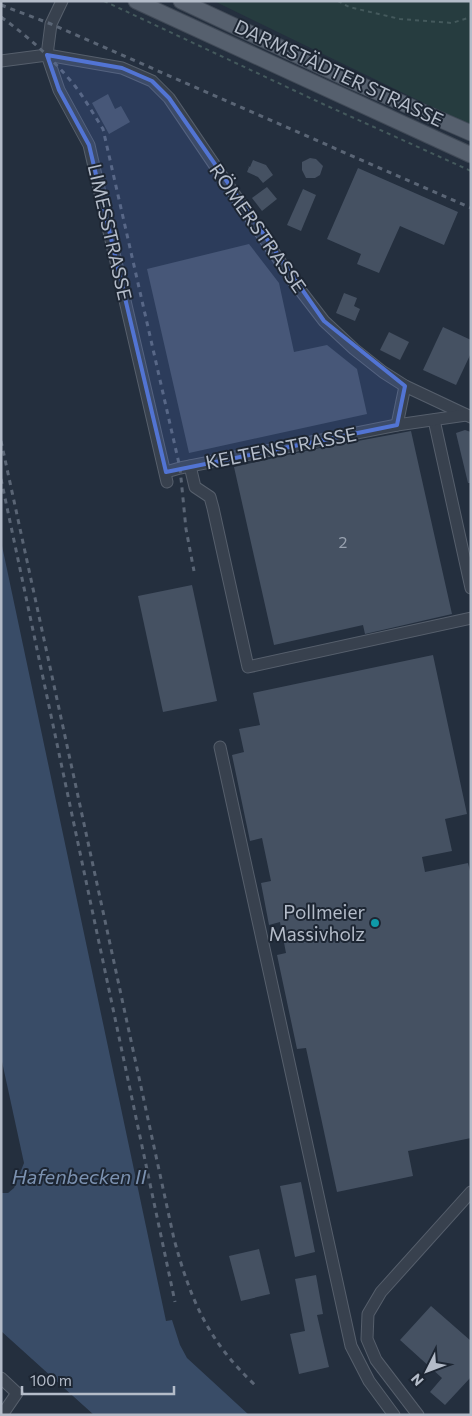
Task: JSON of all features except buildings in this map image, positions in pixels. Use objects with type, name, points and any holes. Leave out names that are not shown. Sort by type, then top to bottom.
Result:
[{"type":"main road","name":"DARMSTÄDTER STRASSE","points":[[136,1],[471,155]]},
{"type":"main road","name":"DARMSTÄDTER STRASSE","points":[[181,1],[354,82],[471,133]]},
{"type":"street","name":"LIMESSTRASSE","points":[[57,3],[51,24],[47,55],[59,90],[89,145],[167,477]]},
{"type":"street","name":"RÖMERSTRASSE","points":[[1,61],[47,55],[122,68],[152,81],[169,98],[294,282],[324,321],[354,349],[383,372],[405,386],[469,416]]},
{"type":"street","points":[[397,426],[405,386]]},
{"type":"street","name":"KELTENSTRASSE","points":[[167,477],[190,466],[397,426],[469,416]]},
{"type":"street","points":[[434,420],[471,588]]},
{"type":"street","points":[[190,466],[195,487],[210,496],[248,667],[471,618]]},
{"type":"street","points":[[220,747],[351,1346],[369,1382],[394,1415]]},
{"type":"street","points":[[418,1415],[376,1360],[366,1339],[368,1314],[381,1292],[471,1192]]},
{"type":"street","points":[[1,1378],[17,1393],[2,1415]]},
{"type":"path","points":[[104,1],[322,104],[471,171]]},
{"type":"path","points":[[338,1],[349,7],[400,19],[452,23],[471,17]]},
{"type":"highlighted area","points":[[47,55],[122,68],[152,81],[169,98],[324,321],[405,386],[397,425],[166,472],[89,145],[59,90]]},
{"type":"green space","points":[[214,1],[471,1],[471,126]]},
{"type":"water","name":"Hafenbecken II","points":[[1,541],[166,1321],[172,1320],[180,1345],[187,1358],[249,1415],[94,1415],[1,1331],[1,1193],[8,1193],[14,1188],[24,1163],[1,1057]]},
{"type":"railway","points":[[1,5],[51,24],[471,208]]},
{"type":"railway","points":[[1,17],[31,41],[67,76],[103,129],[180,468],[186,529],[194,571]]},
{"type":"railway","points":[[1,441],[174,1239],[187,1282],[203,1319],[225,1353],[256,1386]]},
{"type":"railway","points":[[1,479],[175,1302]]},
{"type":"place","name":"Pollmeier Massivholz","points":[[375,923]]}]
